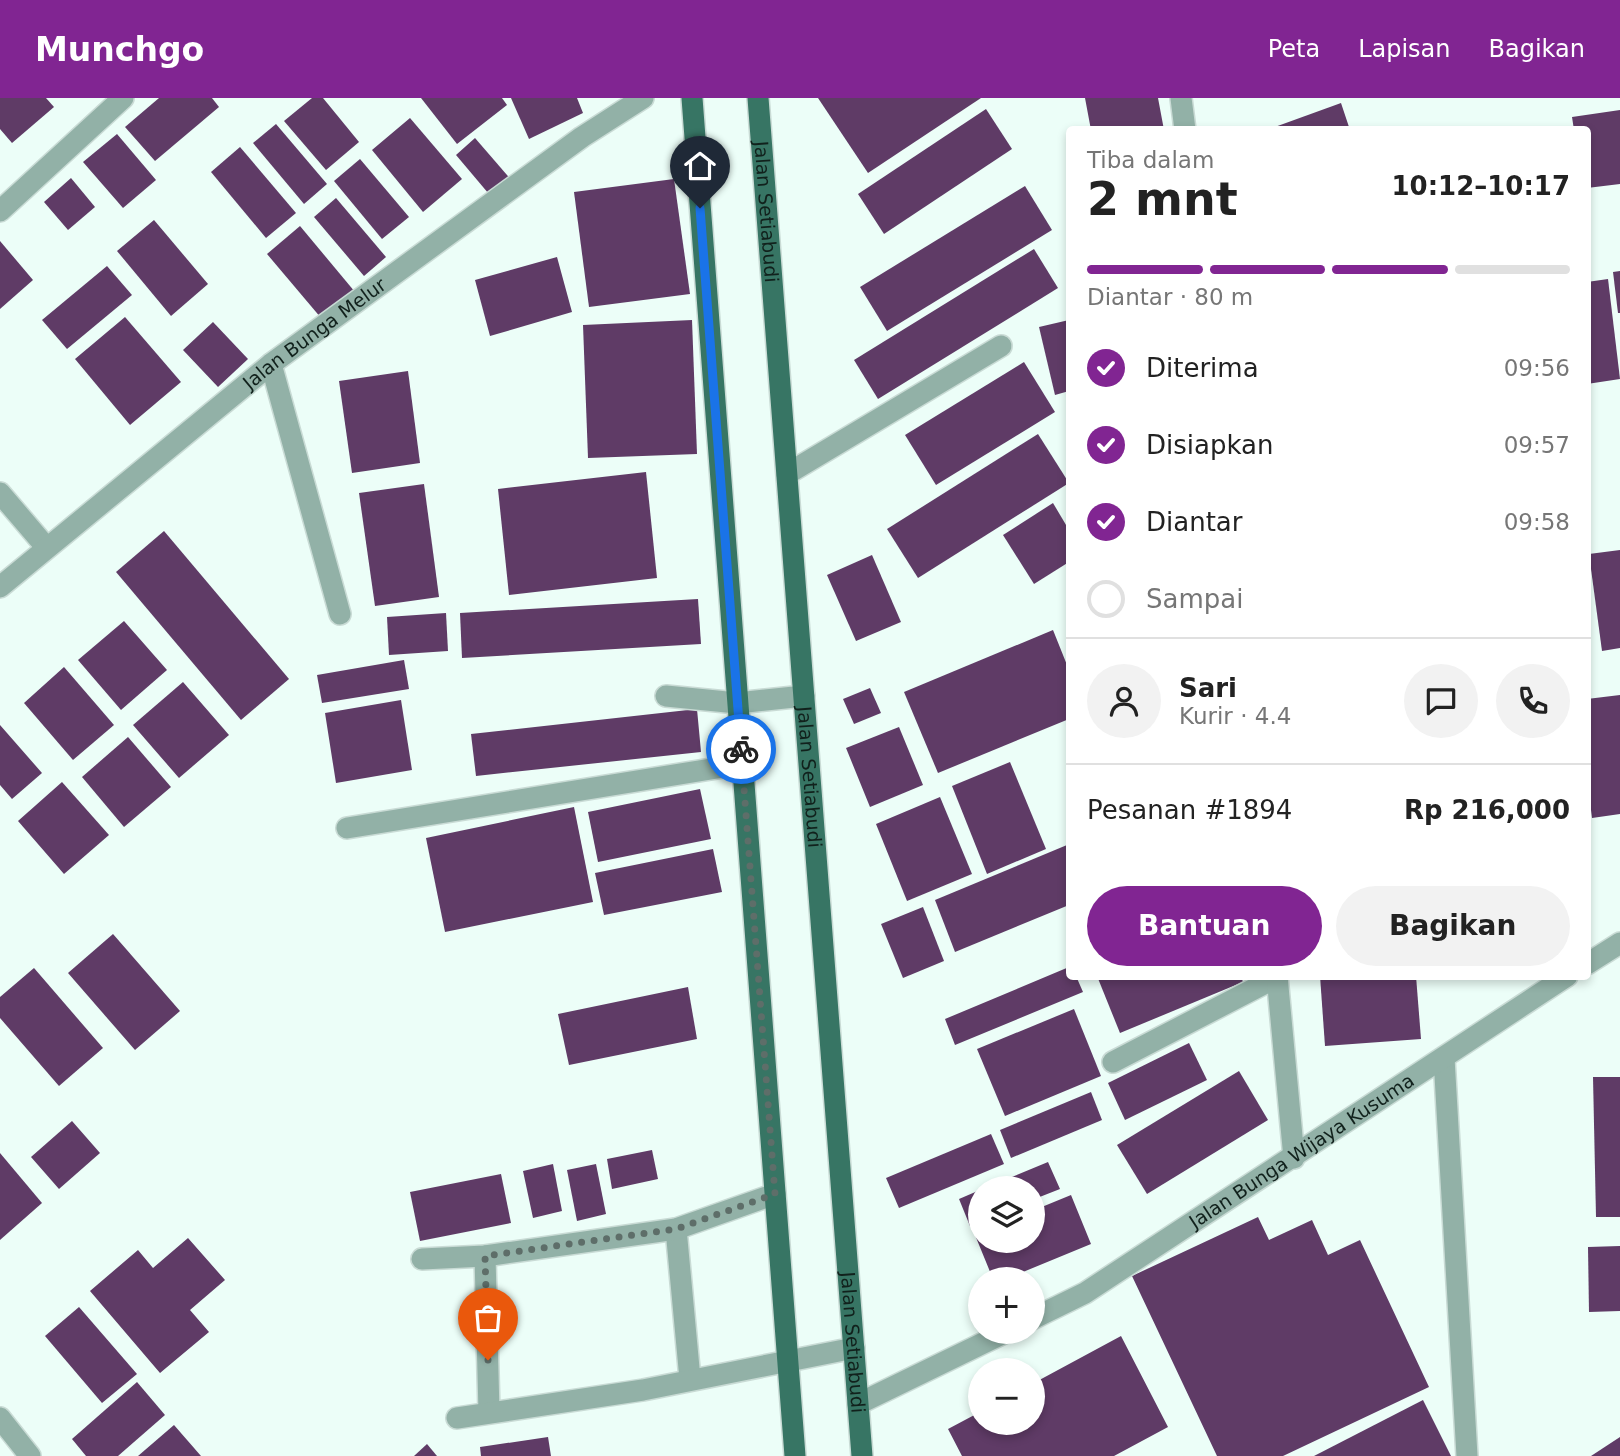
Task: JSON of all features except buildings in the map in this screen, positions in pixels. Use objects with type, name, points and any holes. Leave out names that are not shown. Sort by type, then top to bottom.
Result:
[{"type":"main road","points":[[692,98],[795,1456]]},
{"type":"main road","name":"Jalan Setiabudi","points":[[758,98],[862,1456]]},
{"type":"street","points":[[0,211],[123,98]]},
{"type":"street","name":"Jalan Bunga Melur","points":[[0,587],[271,365],[582,136],[643,98]]},
{"type":"street","points":[[1181,98],[1184,126]]},
{"type":"street","points":[[787,474],[1001,346]]},
{"type":"street","points":[[271,365],[340,614]]},
{"type":"street","points":[[0,493],[46,547]]},
{"type":"street","points":[[666,696],[737,703],[804,696]]},
{"type":"street","points":[[347,828],[742,764]]},
{"type":"street","points":[[1591,961],[1620,943]]},
{"type":"street","points":[[1113,1062],[1271,980]]},
{"type":"street","points":[[1277,980],[1294,1158]]},
{"type":"street","name":"Jalan Bunga Wijaya Kusuma","points":[[1045,1313],[1085,1293],[1294,1158],[1559,980]]},
{"type":"street","points":[[1444,1058],[1467,1456]]},
{"type":"street","points":[[422,1259],[485,1256],[676,1229],[775,1194]]},
{"type":"street","points":[[676,1229],[690,1379]]},
{"type":"street","points":[[485,1256],[489,1412]]},
{"type":"street","points":[[858,1404],[981,1344]]},
{"type":"street","points":[[457,1418],[643,1390],[854,1348]]},
{"type":"street","points":[[0,1418],[30,1456]]},
{"type":"way so far","points":[[488,1360],[485,1256],[676,1229],[775,1194],[741,749]]},
{"type":"route","points":[[700,208],[741,749]]}]
